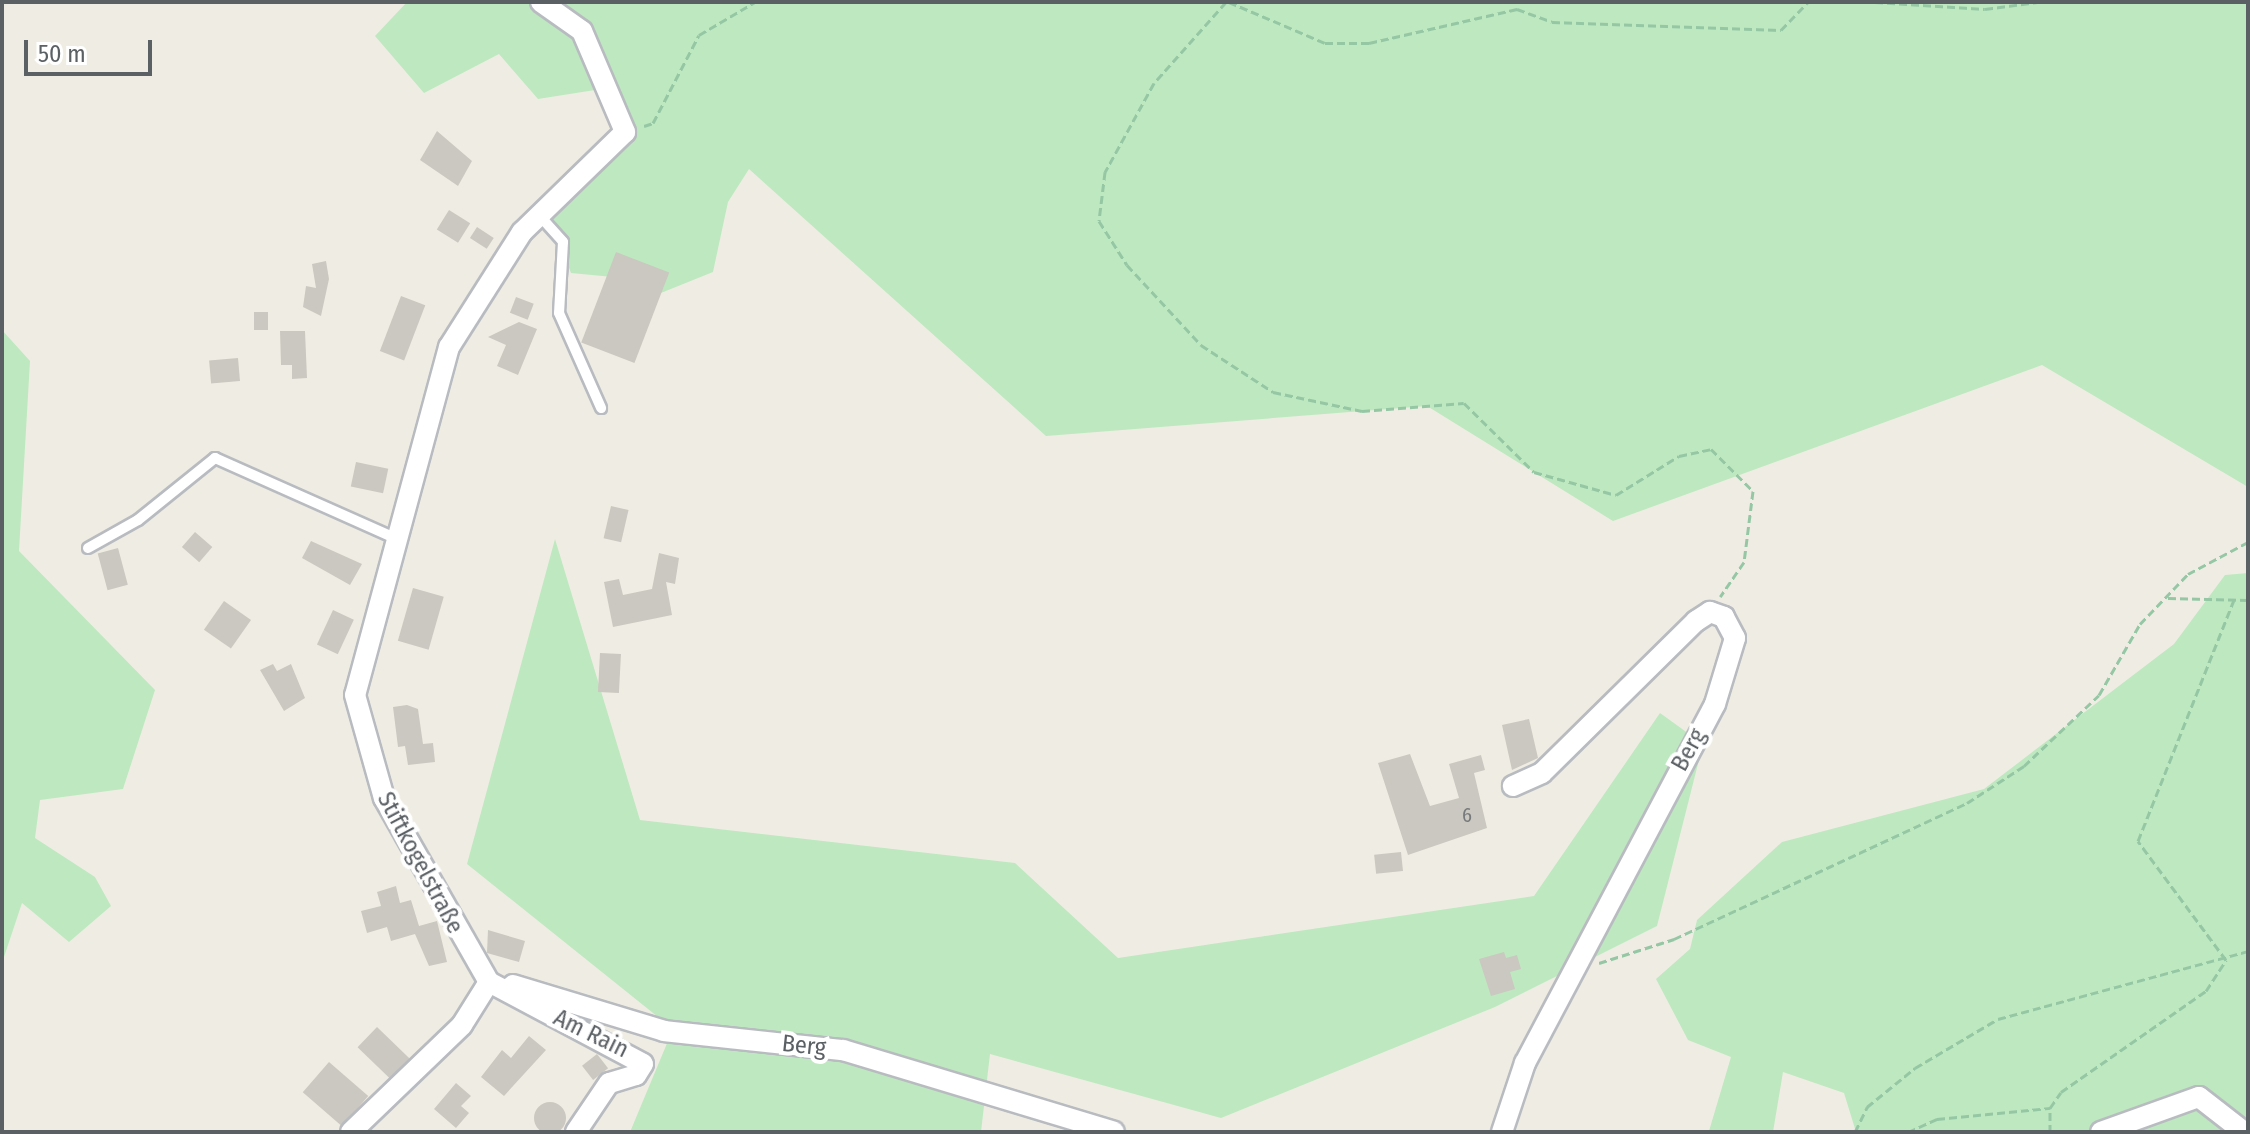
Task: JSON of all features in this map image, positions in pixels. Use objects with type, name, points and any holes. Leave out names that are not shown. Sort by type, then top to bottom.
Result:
[{"type":"street","points":[[541,2],[582,31],[625,132]]},
{"type":"street","name":"Stiftkogelstraße","points":[[489,982],[384,798],[359,724],[359,673],[449,347],[497,266],[539,215],[625,132]]},
{"type":"street","points":[[1513,786],[1542,773],[1675,637],[1710,612]]},
{"type":"street","name":"Berg","points":[[1502,1132],[1525,1063],[1577,970],[1715,704],[1735,638],[1724,617],[1710,612]]},
{"type":"street","points":[[351,1132],[462,1025],[489,982]]},
{"type":"street","name":"Berg","points":[[489,982],[664,1031],[843,1050],[1114,1132]]},
{"type":"street","name":"Am Rain","points":[[489,982],[643,1064],[636,1075],[609,1083],[576,1132]]},
{"type":"street","points":[[2101,1132],[2199,1097],[2244,1132]]},
{"type":"lane","points":[[539,215],[563,242],[559,313],[601,408]]},
{"type":"lane","points":[[88,548],[138,520],[215,458],[397,539]]},
{"type":"path","points":[[625,132],[653,123],[699,35],[755,2]]},
{"type":"path","points":[[1710,612],[1744,562],[1753,491],[1711,449],[1679,456],[1616,495],[1534,472],[1464,403],[1362,411],[1273,392],[1201,345],[1127,265],[1099,221],[1105,172],[1154,83],[1227,2],[1325,43],[1369,43],[1517,9],[1552,22],[1781,30],[1808,2]]},
{"type":"path","points":[[1875,2],[1985,9],[2038,2]]},
{"type":"path","points":[[1577,970],[1674,939],[1979,796],[2024,766],[2099,695],[2140,624],[2188,574],[2248,542]]},
{"type":"path","points":[[2165,598],[2248,600]]},
{"type":"path","points":[[2226,960],[2138,841],[2234,600]]},
{"type":"path","points":[[1855,1132],[1867,1107],[1915,1068],[1998,1019],[2226,960],[2248,951]]},
{"type":"path","points":[[2050,1132],[2050,1108],[2061,1092],[2206,991],[2226,960]]},
{"type":"path","points":[[1908,1132],[1937,1119],[2050,1108]]},
{"type":"green space","points":[[407,2],[2248,2],[2248,487],[2042,365],[1613,521],[1427,406],[1046,436],[749,169],[728,202],[713,272],[646,299],[613,277],[571,273],[549,215],[630,138],[614,87],[538,99],[499,54],[424,93],[375,36]]},
{"type":"green space","points":[[2,330],[30,361],[19,551],[155,690],[123,789],[40,800],[35,838],[95,877],[111,906],[69,942],[22,903],[2,963]]},
{"type":"green space","points":[[555,539],[640,820],[1015,863],[1118,958],[1534,896],[1660,713],[1703,744],[1657,926],[1495,1007],[1221,1118],[990,1054],[981,1132],[630,1132],[673,1029],[467,864]]},
{"type":"green space","points":[[2248,573],[2248,1132],[1856,1132],[1844,1093],[1783,1072],[1773,1132],[1709,1131],[1731,1057],[1688,1040],[1656,979],[1690,949],[1697,920],[1782,842],[1984,789],[2174,644],[2225,575]]},
{"type":"building","points":[[437,131],[472,161],[458,186],[420,160]]},
{"type":"building","points":[[449,210],[470,223],[458,243],[437,230]]},
{"type":"building","points":[[477,227],[494,238],[487,249],[470,238]]},
{"type":"building","points":[[616,252],[669,272],[634,363],[581,343]]},
{"type":"building","points":[[326,261],[329,279],[321,316],[303,307],[306,286],[316,288],[312,264]]},
{"type":"building","points":[[401,296],[425,305],[404,360],[380,351]]},
{"type":"building","points":[[516,297],[534,304],[528,320],[510,313]]},
{"type":"building","points":[[254,312],[268,312],[268,330],[254,330]]},
{"type":"building","points":[[519,322],[537,329],[518,375],[497,366],[506,345],[488,337]]},
{"type":"building","points":[[280,331],[305,331],[307,378],[292,379],[292,365],[281,365]]},
{"type":"building","points":[[238,358],[240,381],[211,383],[209,361]]},
{"type":"building","points":[[356,462],[388,469],[383,493],[351,486]]},
{"type":"building","points":[[611,506],[629,510],[621,542],[604,538]]},
{"type":"building","points":[[195,532],[212,547],[199,562],[182,547]]},
{"type":"building","points":[[311,541],[362,564],[350,585],[302,558]]},
{"type":"building","points":[[118,548],[128,585],[108,590],[98,553]]},
{"type":"building","points":[[659,553],[679,558],[675,584],[666,582],[672,615],[613,627],[604,582],[619,579],[623,595],[652,589]]},
{"type":"building","points":[[413,588],[444,597],[429,650],[398,641]]},
{"type":"building","points":[[224,601],[251,620],[231,649],[204,630]]},
{"type":"building","points":[[333,610],[354,620],[338,654],[317,644]]},
{"type":"building","points":[[600,653],[621,654],[619,693],[598,692]]},
{"type":"building","points":[[273,664],[277,671],[291,664],[305,698],[284,711],[260,670]]},
{"type":"building","points":[[407,705],[418,709],[423,744],[433,743],[435,762],[408,765],[405,746],[398,747],[393,707]]},
{"type":"building","points":[[1529,719],[1538,758],[1512,770],[1502,725]]},
{"type":"building","points":[[1410,754],[1430,806],[1459,798],[1449,764],[1481,755],[1485,770],[1474,773],[1487,828],[1408,855],[1378,763]]},
{"type":"building","points":[[1401,852],[1403,871],[1376,874],[1374,855]]},
{"type":"building","points":[[396,886],[400,903],[411,900],[419,926],[437,921],[447,962],[429,966],[415,934],[391,941],[387,927],[367,933],[361,911],[381,906],[377,892]]},
{"type":"building","points":[[488,930],[525,941],[519,962],[487,953]]},
{"type":"building","points":[[1504,952],[1506,958],[1517,955],[1521,969],[1510,972],[1515,989],[1491,996],[1479,959]]},
{"type":"building","points":[[377,1027],[409,1058],[390,1078],[358,1047]]},
{"type":"building","points":[[529,1036],[546,1050],[504,1096],[481,1077],[502,1050],[511,1058]]},
{"type":"building","points":[[597,1054],[608,1068],[593,1080],[582,1066]]},
{"type":"building","points":[[329,1062],[368,1096],[342,1126],[303,1092]]},
{"type":"building","points":[[456,1083],[471,1096],[461,1106],[469,1113],[456,1128],[434,1109]]},
{"type":"building","points":[[550,1102],[561,1107],[566,1118],[561,1129],[550,1134],[539,1129],[534,1118],[539,1107]]}]
